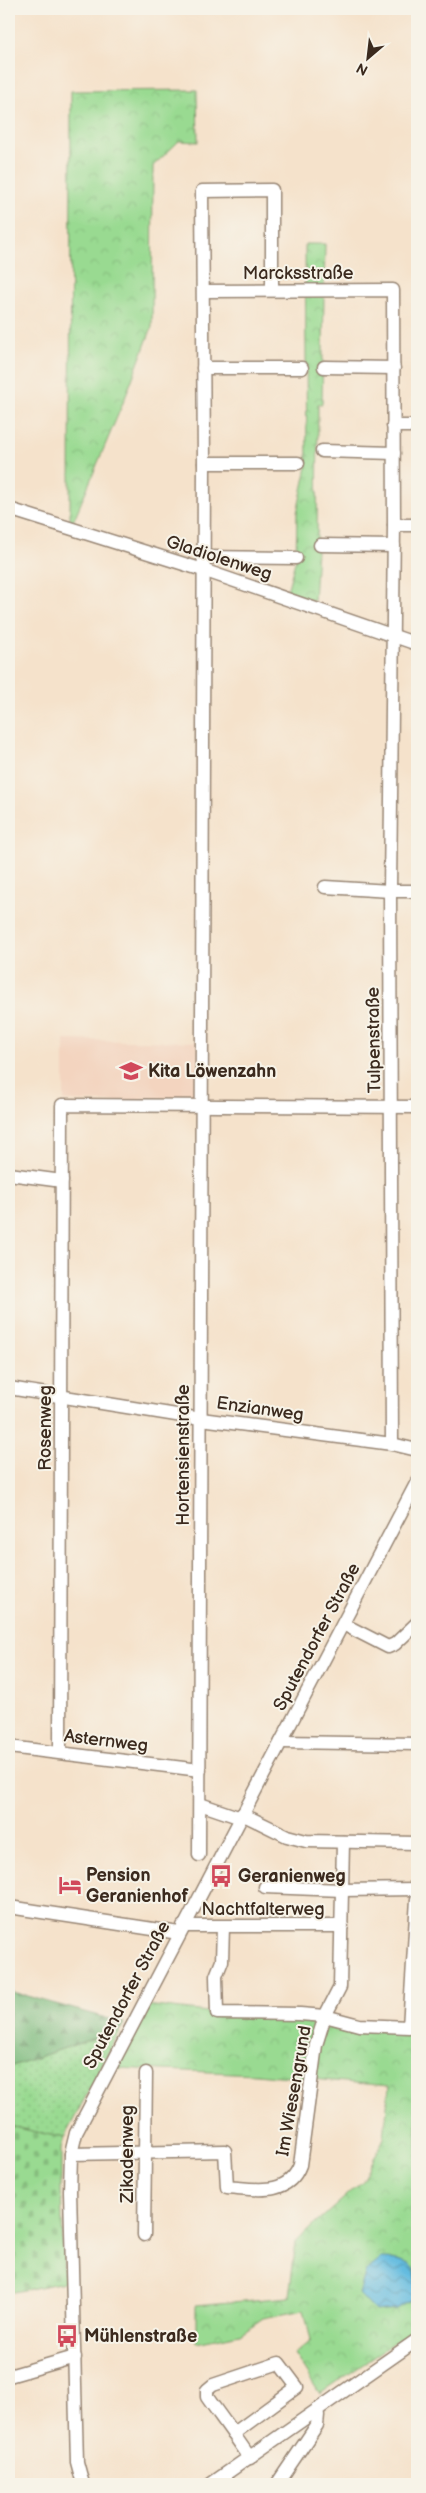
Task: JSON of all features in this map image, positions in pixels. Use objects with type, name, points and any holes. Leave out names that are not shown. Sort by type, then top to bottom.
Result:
[{"type":"street","name":"Hortensienstraße","points":[[199,1856],[200,1106],[204,463],[202,191],[272,190],[272,290]]},
{"type":"street","name":"Marcksstraße","points":[[204,291],[393,290]]},
{"type":"street","name":"Tulpenstraße","points":[[392,1444],[390,892],[394,546],[393,290]]},
{"type":"street","points":[[324,367],[394,368]]},
{"type":"street","points":[[202,368],[302,368]]},
{"type":"street","points":[[393,426],[417,426]]},
{"type":"street","points":[[322,451],[394,453]]},
{"type":"street","points":[[204,463],[298,463]]},
{"type":"street","name":"Gladiolenweg","points":[[9,509],[203,564],[417,644]]},
{"type":"street","points":[[394,525],[417,526]]},
{"type":"street","points":[[320,546],[394,546]]},
{"type":"street","points":[[203,564],[296,558]]},
{"type":"street","points":[[325,887],[390,892],[417,891]]},
{"type":"street","name":"Rosenweg","points":[[60,1752],[62,1105],[200,1106]]},
{"type":"street","points":[[200,1106],[417,1107]]},
{"type":"street","points":[[9,1174],[62,1181]]},
{"type":"street","name":"Enzianweg","points":[[9,1388],[201,1418],[392,1444],[417,1450]]},
{"type":"street","name":"Sputendorfer Straße","points":[[83,2484],[78,2462],[75,2357],[71,2154],[76,2133],[417,1482]]},
{"type":"street","points":[[343,1624],[388,1647],[395,1644],[417,1623]]},
{"type":"street","points":[[281,1742],[417,1744]]},
{"type":"street","name":"Asternweg","points":[[9,1747],[200,1770]]},
{"type":"street","points":[[200,1804],[242,1816],[297,1840],[417,1843]]},
{"type":"street","name":"Im Wiesengrund","points":[[71,2154],[225,2151],[227,2187],[276,2188],[290,2182],[300,2165],[316,2046],[325,2016],[340,1987],[343,1842]]},
{"type":"street","points":[[265,1886],[342,1890],[417,1889]]},
{"type":"street","points":[[224,1927],[222,1961],[216,1976],[217,2013],[325,2016],[359,2025],[409,2027],[417,1899]]},
{"type":"street","points":[[9,1907],[181,1930]]},
{"type":"street","name":"Nachtfalterweg","points":[[181,1930],[224,1927],[342,1926]]},
{"type":"street","name":"Zikadenweg","points":[[144,2235],[146,2073]]},
{"type":"street","points":[[211,2484],[417,2340]]},
{"type":"street","points":[[9,2376],[75,2357]]},
{"type":"street","points":[[233,2434],[296,2387],[279,2363],[214,2385],[206,2390],[207,2397],[233,2434],[250,2458]]},
{"type":"street","points":[[277,2484],[317,2425],[318,2415],[316,2412]]},
{"type":"shaded area","name":"Kita Löwenzahn","points":[[64,1040],[198,1042],[197,1103],[64,1101]]},
{"type":"green space","points":[[197,90],[198,142],[179,141],[153,166],[152,327],[125,398],[70,529],[71,91]]},
{"type":"green space","points":[[305,244],[325,244],[322,404],[318,404],[317,550],[314,601],[287,591],[296,558],[297,513],[307,467]]},
{"type":"green space","points":[[9,1991],[124,2023],[121,2029],[9,2067]]},
{"type":"green space","points":[[146,2005],[217,2013],[417,2028],[417,2202],[411,2207],[417,2217],[417,2327],[320,2394],[294,2354],[311,2340],[304,2310],[263,2318],[240,2334],[196,2343],[196,2305],[289,2297],[296,2241],[363,2181],[384,2138],[389,2086],[256,2074],[115,2068]]},
{"type":"green space","points":[[121,2029],[64,2138],[9,2126],[9,2067]]},
{"type":"green space","points":[[9,2126],[64,2138],[61,2148],[61,2187],[64,2282],[9,2293]]},
{"type":"water","points":[[381,2259],[400,2261],[412,2267],[416,2279],[415,2288],[413,2299],[396,2309],[375,2311],[359,2294],[366,2271]]},
{"type":"place","name":"Kita Löwenzahn","points":[[131,1071]]},
{"type":"place","name":"Geranienweg","points":[[221,1876]]},
{"type":"place","name":"Pension Geranienhof","points":[[70,1885]]},
{"type":"place","name":"Mühlenstraße","points":[[67,2336]]}]
